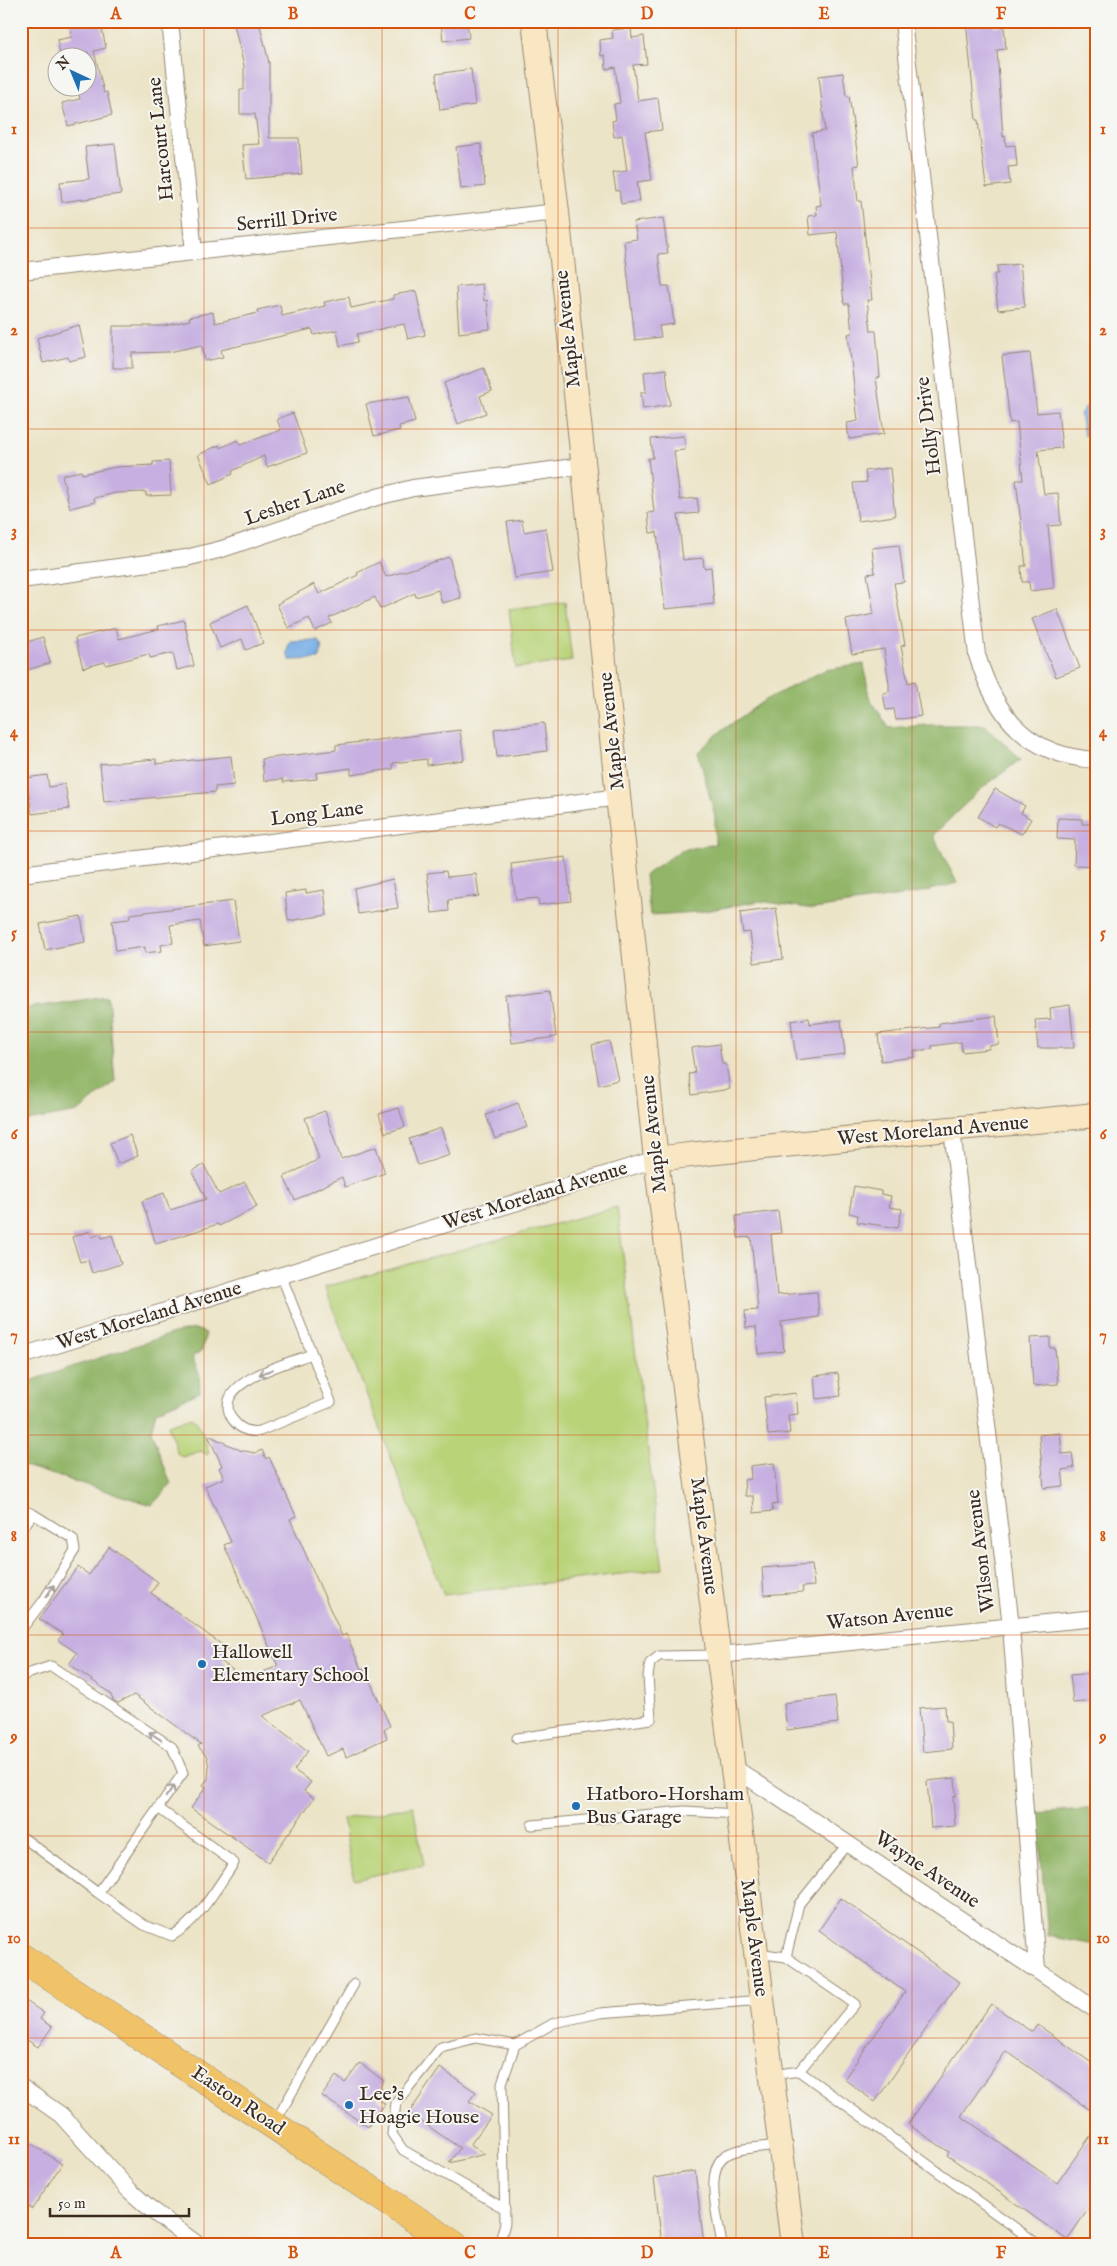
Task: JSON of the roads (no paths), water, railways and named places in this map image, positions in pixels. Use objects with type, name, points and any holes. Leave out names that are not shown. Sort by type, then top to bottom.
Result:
[{"type":"highway","name":"Easton Road","points":[[21,1957],[454,2245]]},
{"type":"street","name":"Harcourt Lane","points":[[170,21],[194,252]]},
{"type":"street","name":"Maple Avenue","points":[[534,21],[619,797],[656,1159],[793,2245]]},
{"type":"street","name":"Holly Drive","points":[[903,21],[977,655],[992,696],[1023,735],[1034,743],[1070,757],[1096,760]]},
{"type":"street","name":"Serrill Drive","points":[[21,271],[556,212]]},
{"type":"street","name":"Lesher Lane","points":[[21,580],[186,558],[222,549],[377,497],[413,488],[582,466]]},
{"type":"street","name":"Long Lane","points":[[21,874],[619,797]]},
{"type":"street","name":"West Moreland Avenue","points":[[21,1356],[656,1159],[766,1145],[952,1130],[1096,1115]]},
{"type":"street","name":"Wilson Avenue","points":[[952,1130],[1012,1626],[1037,1969]]},
{"type":"street","name":"Watson Avenue","points":[[719,1655],[1096,1618]]},
{"type":"street","name":"Wayne Avenue","points":[[733,1767],[1096,2010]]},
{"type":"street","points":[[21,2087],[61,2115],[130,2190],[154,2212],[198,2245]]},
{"type":"lane","points":[[281,1275],[331,1402],[260,1431],[250,1432],[242,1429],[231,1416],[229,1410],[231,1394],[242,1382],[312,1354]]},
{"type":"lane","points":[[21,1509],[33,1514],[73,1539],[75,1550],[44,1600],[21,1630]]},
{"type":"lane","points":[[21,1530],[33,1514]]},
{"type":"lane","points":[[517,1738],[651,1719],[648,1677],[650,1663],[659,1656],[719,1655]]},
{"type":"lane","points":[[21,1679],[24,1675],[51,1666],[172,1747],[183,1773],[98,1893]]},
{"type":"lane","points":[[21,1836],[144,1925],[172,1936],[188,1926],[234,1863],[158,1808]]},
{"type":"lane","points":[[532,1825],[684,1811],[739,1814]]},
{"type":"lane","points":[[786,1957],[799,1904],[848,1843]]},
{"type":"lane","points":[[756,1952],[786,1957],[855,2004],[799,2071],[772,2075]]},
{"type":"lane","points":[[273,2124],[354,1984]]},
{"type":"lane","points":[[505,2209],[403,2150],[392,2134],[396,2104],[441,2047],[476,2038],[515,2045],[554,2023],[600,2013],[762,2000]]},
{"type":"lane","points":[[499,2245],[505,2223],[502,2083],[515,2045]]},
{"type":"lane","points":[[799,2071],[1039,2245]]},
{"type":"lane","points":[[722,2245],[714,2188],[715,2167],[726,2155],[780,2144]]},
{"type":"water","points":[[1088,404],[1096,410],[1094,424],[1096,434],[1090,438],[1084,435],[1080,414]]},
{"type":"water","points":[[318,640],[322,648],[319,659],[290,660],[287,651],[290,641]]},
{"type":"place","name":"Hallowell Elementary School","points":[[202,1664]]},
{"type":"place","name":"Hatboro-Horsham Bus Garage","points":[[576,1806]]},
{"type":"place","name":"Lee's Hoagie House","points":[[349,2105]]}]
